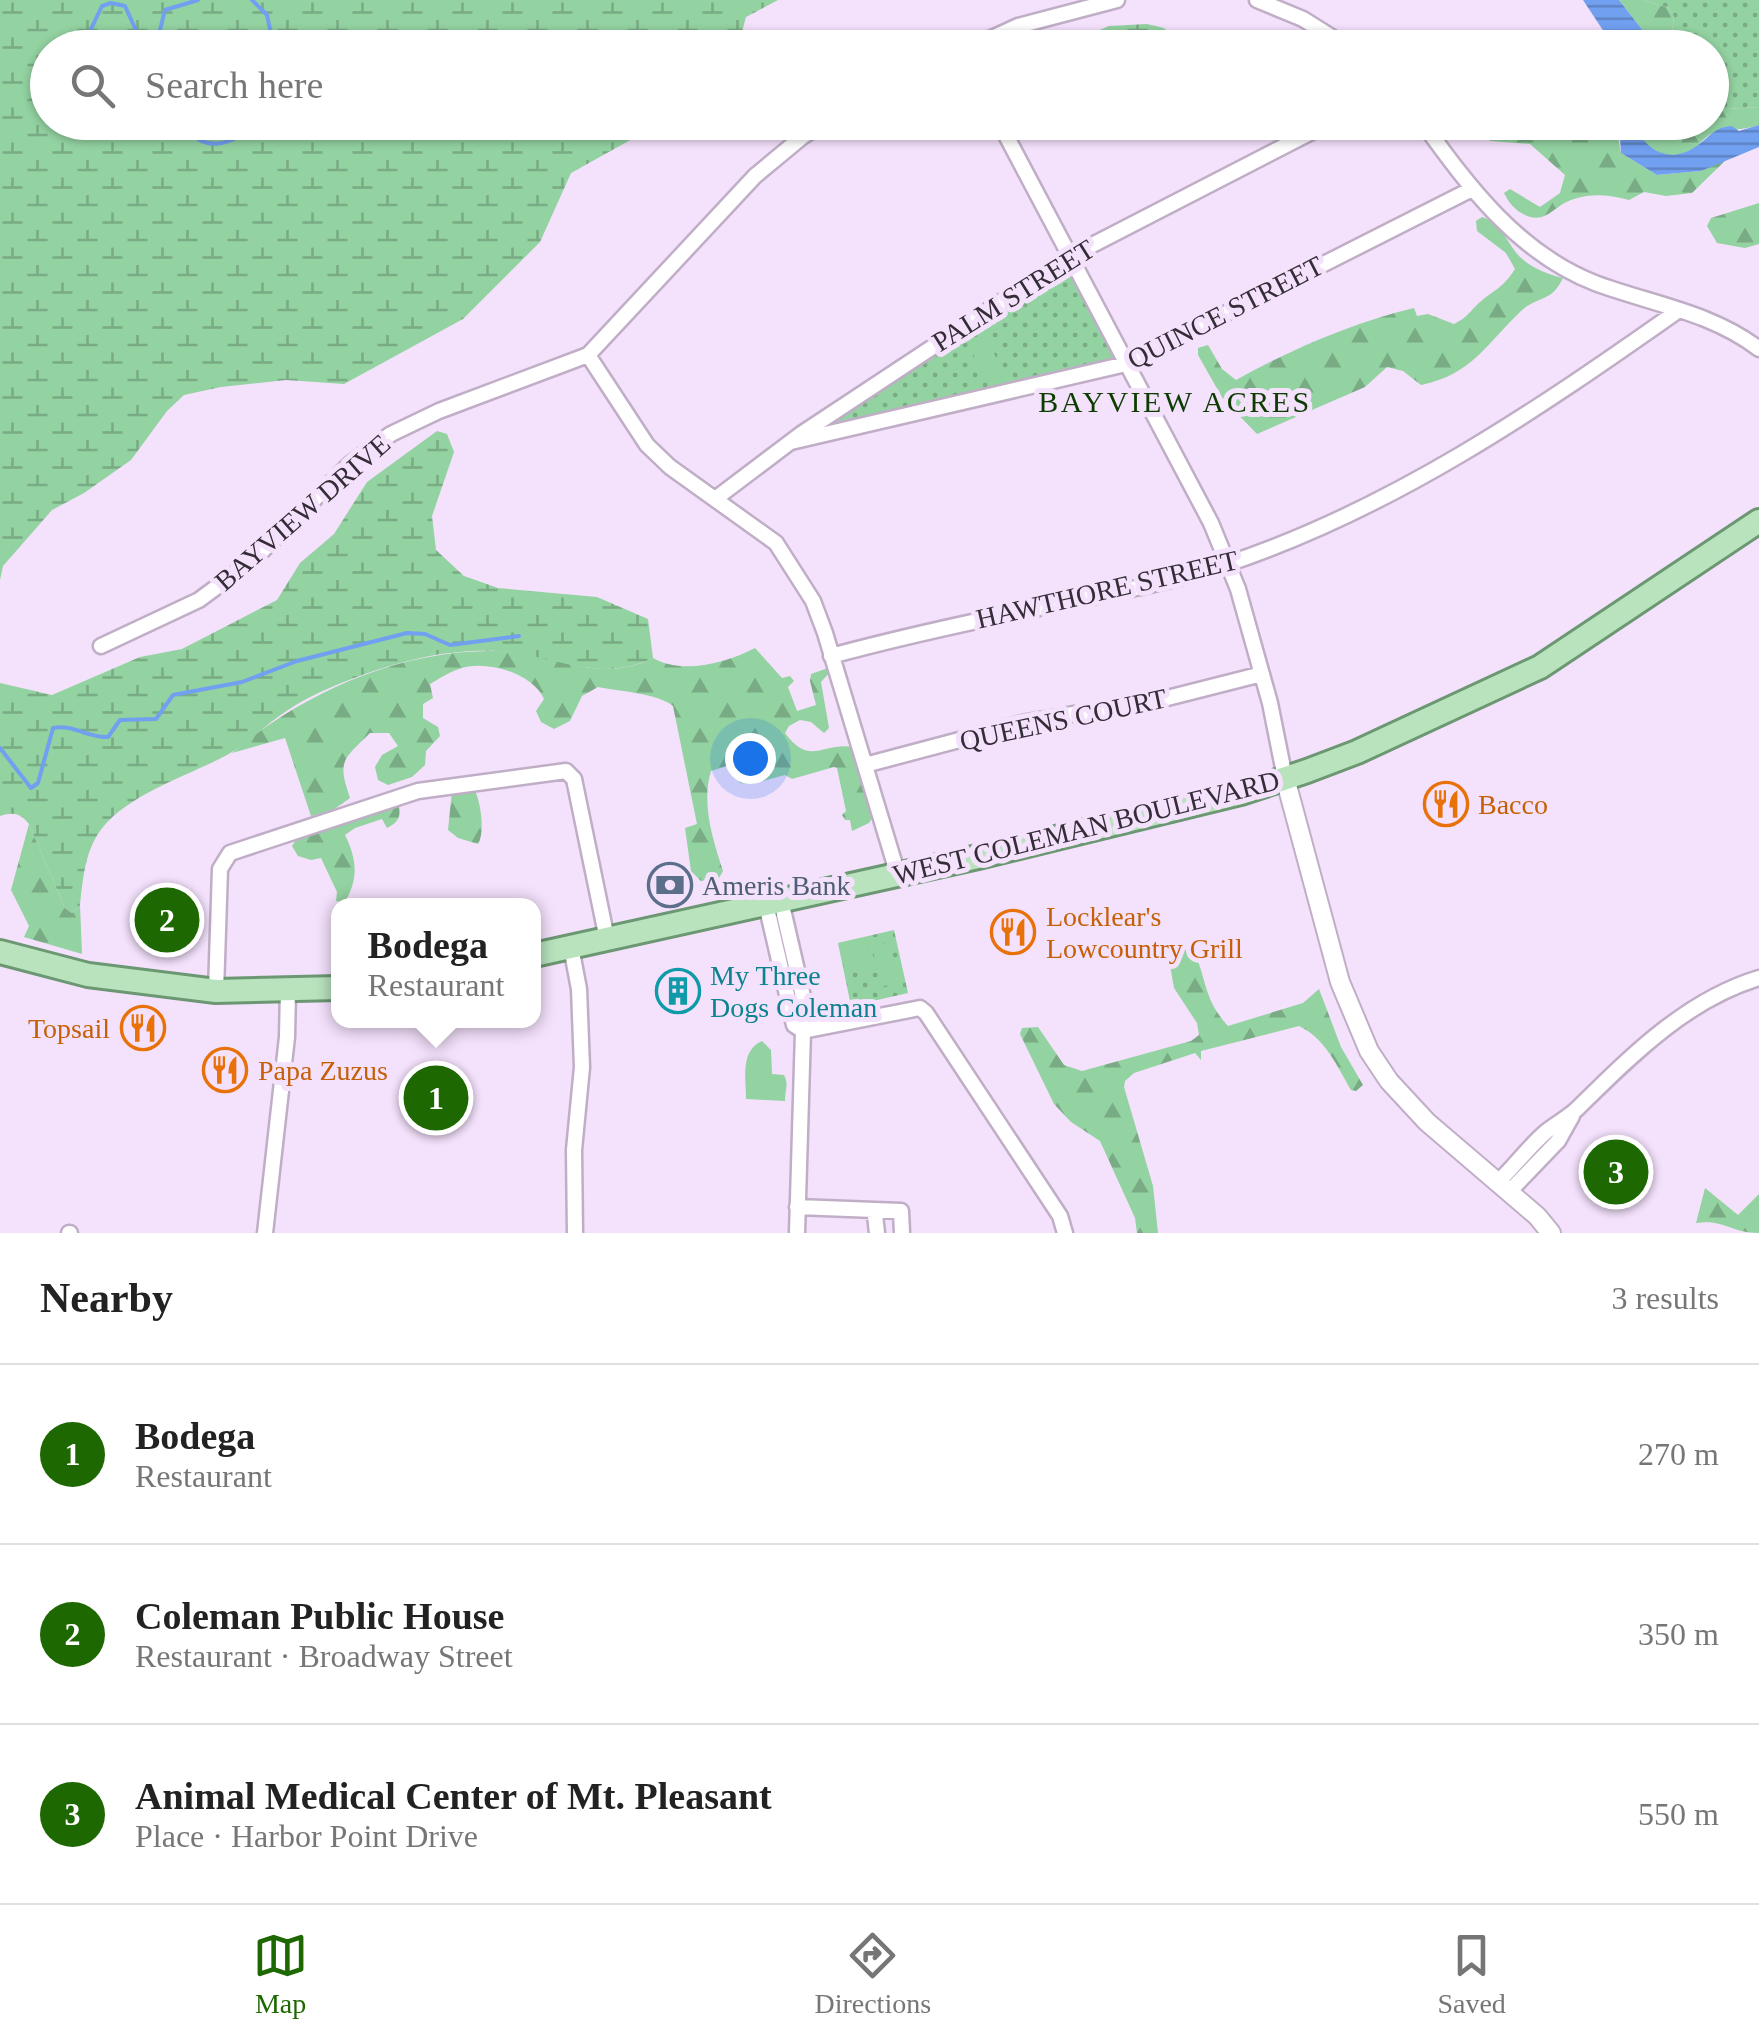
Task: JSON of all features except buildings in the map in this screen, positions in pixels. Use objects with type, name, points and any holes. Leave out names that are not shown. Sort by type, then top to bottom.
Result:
[{"type":"main road","name":"WEST COLEMAN BOULEVARD","points":[[541,954],[1241,794],[1357,752],[1540,667],[1759,521]]},
{"type":"main road","points":[[0,952],[88,975],[216,992],[331,988]]},
{"type":"street","points":[[1009,30],[1117,0]]},
{"type":"street","points":[[1257,0],[1321,30]]},
{"type":"street","name":"BAYVIEW DRIVE","points":[[101,646],[199,600],[253,560],[350,464],[391,434],[438,411],[588,355],[755,176],[797,140]]},
{"type":"street","points":[[1008,140],[1206,514],[1238,589],[1340,982],[1369,1051],[1418,1114],[1537,1216],[1550,1233]]},
{"type":"street","name":"PALM STREET","points":[[715,500],[791,442],[1068,257],[1296,140]]},
{"type":"street","points":[[1435,140],[1472,190],[1517,235],[1560,266],[1595,282],[1730,328],[1759,349]]},
{"type":"street","name":"QUINCE STREET","points":[[791,442],[1126,364],[1472,190]]},
{"type":"street","name":"HAWTHORE STREET","points":[[832,656],[918,632],[1132,590],[1227,564],[1354,511],[1464,454],[1680,310]]},
{"type":"street","points":[[588,355],[647,446],[776,543],[813,600],[898,875]]},
{"type":"street","name":"QUEENS COURT","points":[[865,765],[1027,722],[1120,710],[1262,674]]},
{"type":"street","points":[[216,992],[220,870],[230,853],[418,792],[566,770],[574,779],[608,940]]},
{"type":"street","points":[[773,903],[808,1018],[802,1031],[797,1233]]},
{"type":"street","points":[[571,948],[579,988],[582,1068],[574,1150],[575,1233]]},
{"type":"street","points":[[1504,1187],[1558,1140],[1575,1111],[1612,1073],[1664,1029],[1728,987],[1759,978]]},
{"type":"street","points":[[265,1233],[287,1038],[288,990]]},
{"type":"street","points":[[802,1031],[904,1010],[920,1008],[926,1012],[1064,1222],[1065,1233]]},
{"type":"street","points":[[797,1207],[901,1211],[902,1233]]},
{"type":"street","points":[[871,1210],[877,1233]]},
{"type":"green space","points":[[0,0],[778,0],[746,17],[743,30],[30,30],[30,140],[630,140],[571,173],[540,242],[463,319],[344,384],[286,380],[184,395],[167,411],[131,460],[52,510],[3,566],[0,580]]},
{"type":"green space","points":[[1619,0],[1643,0],[1669,8],[1674,17],[1672,30],[1642,30]]},
{"type":"green space","points":[[1643,0],[1759,0],[1759,107],[1729,109],[1729,30],[1672,30],[1674,17],[1669,8]]},
{"type":"green space","points":[[1147,24],[1166,30],[1100,30]]},
{"type":"green space","points":[[1759,107],[1759,125],[1729,130],[1729,109]]},
{"type":"green space","points":[[1619,140],[1621,153],[1657,175],[1701,171],[1729,157],[1692,193],[1666,196],[1644,192],[1629,200],[1588,196],[1535,218],[1518,211],[1504,193],[1510,189],[1540,207],[1560,193],[1565,175],[1530,144],[1490,141]]},
{"type":"green space","points":[[1643,140],[1703,140],[1681,154],[1664,154]]},
{"type":"green space","points":[[1759,203],[1759,244],[1745,248],[1717,243],[1707,226],[1711,218]]},
{"type":"green space","points":[[1482,217],[1499,228],[1525,261],[1563,278],[1554,291],[1521,311],[1466,365],[1421,385],[1403,371],[1387,367],[1365,387],[1257,434],[1223,399],[1198,355],[1198,348],[1208,345],[1222,369],[1236,380],[1323,338],[1391,314],[1414,308],[1417,316],[1428,314],[1454,324],[1462,319],[1515,269],[1506,253],[1477,231],[1476,221]]},
{"type":"green space","points":[[1062,267],[1069,268],[1116,357],[1114,361],[840,424],[838,418]]},
{"type":"green space","points":[[986,337],[1004,374],[986,382],[969,345]]},
{"type":"green space","points":[[437,431],[447,434],[454,452],[432,516],[436,550],[464,576],[498,588],[597,597],[648,619],[653,658],[613,669],[576,666],[518,653],[464,652],[413,660],[338,684],[288,710],[227,755],[145,795],[115,815],[92,845],[80,905],[72,913],[65,908],[29,824],[16,814],[0,816],[0,683],[52,695],[140,657],[182,649],[277,600],[300,563],[334,534],[367,482]]},
{"type":"green space","points":[[755,648],[782,678],[790,676],[794,681],[788,687],[797,711],[816,705],[811,674],[828,668],[830,672],[821,682],[829,728],[824,733],[811,722],[800,720],[785,733],[809,751],[854,747],[874,815],[869,823],[852,831],[850,820],[842,815],[846,811],[834,767],[792,779],[785,775],[752,784],[740,783],[727,766],[711,771],[707,796],[712,834],[723,871],[719,878],[701,881],[691,871],[685,828],[697,824],[673,706],[649,696],[598,687],[582,696],[570,721],[554,729],[541,722],[536,711],[544,699],[519,675],[482,666],[455,670],[430,684],[433,698],[423,704],[423,718],[438,727],[440,736],[426,751],[425,765],[412,777],[388,785],[378,780],[375,767],[382,755],[398,746],[389,733],[370,733],[345,761],[350,798],[333,810],[311,816],[285,738],[232,753],[322,693],[390,666],[425,658],[497,651],[613,669],[653,658],[677,666],[704,665]]},
{"type":"green space","points":[[452,791],[475,791],[481,818],[478,844],[458,838],[448,830]]},
{"type":"green space","points":[[393,804],[399,807],[398,820],[387,828],[382,819],[345,835],[354,861],[354,878],[347,898],[336,898],[321,858],[298,856],[292,846],[296,840]]},
{"type":"green space","points":[[29,824],[65,908],[72,913],[80,905],[82,954],[24,937],[29,926],[11,890]]},
{"type":"green space","points":[[894,930],[908,993],[851,1006],[838,943]]},
{"type":"green space","points":[[866,937],[872,968],[845,973],[839,943]]},
{"type":"green space","points":[[890,942],[899,982],[881,987],[872,946]]},
{"type":"green space","points":[[1189,944],[1208,994],[1228,1026],[1303,1003],[1319,989],[1341,1047],[1363,1085],[1351,1090],[1323,1045],[1299,1026],[1201,1051],[1201,1060],[1195,1053],[1134,1073],[1124,1087],[1153,1186],[1158,1233],[1137,1233],[1135,1218],[1100,1141],[1071,1122],[1054,1104],[1020,1034],[1022,1028],[1038,1027],[1064,1065],[1082,1071],[1191,1041],[1199,1035],[1197,1023],[1174,988],[1168,954]]},
{"type":"green space","points":[[762,1041],[771,1050],[772,1074],[784,1075],[785,1101],[746,1099],[747,1058]]},
{"type":"green space","points":[[1705,1188],[1738,1215],[1759,1194],[1759,1233],[1696,1223]]},
{"type":"water","points":[[1583,0],[1619,0],[1642,30],[1603,30]]},
{"type":"water","points":[[1759,125],[1759,147],[1701,171],[1657,175],[1621,153],[1620,140],[1644,140],[1660,152],[1678,154],[1704,140],[1729,140],[1729,126],[1739,131]]},
{"type":"waterway","points":[[160,30],[165,10],[198,0]]},
{"type":"waterway","points":[[252,0],[267,15],[270,30]]},
{"type":"waterway","points":[[90,30],[102,6],[111,3],[125,6],[136,30]]},
{"type":"waterway","points":[[200,140],[210,144],[232,140]]},
{"type":"waterway","points":[[0,748],[31,788],[38,783],[53,728],[108,737],[120,720],[156,719],[173,695],[242,682],[297,661],[407,633],[425,634],[450,645],[519,636]]},
{"type":"place","name":"Bacco","points":[[1446,804]]},
{"type":"place","name":"Ameris Bank","points":[[670,885]]},
{"type":"place","name":"Coleman Public House","points":[[167,920]]},
{"type":"place","name":"Locklear's Lowcountry Grill","points":[[1013,932]]},
{"type":"place","name":"My Three Dogs Coleman","points":[[678,991]]},
{"type":"place","name":"Topsail","points":[[143,1028]]},
{"type":"place","name":"Papa Zuzus","points":[[225,1070]]},
{"type":"place","name":"Bodega","points":[[436,1098]]},
{"type":"place","name":"Animal Medical Center of Mt. Pleasant","points":[[1616,1172]]},
{"type":"district","name":"BAYVIEW ACRES","points":[[1175,402]]}]
